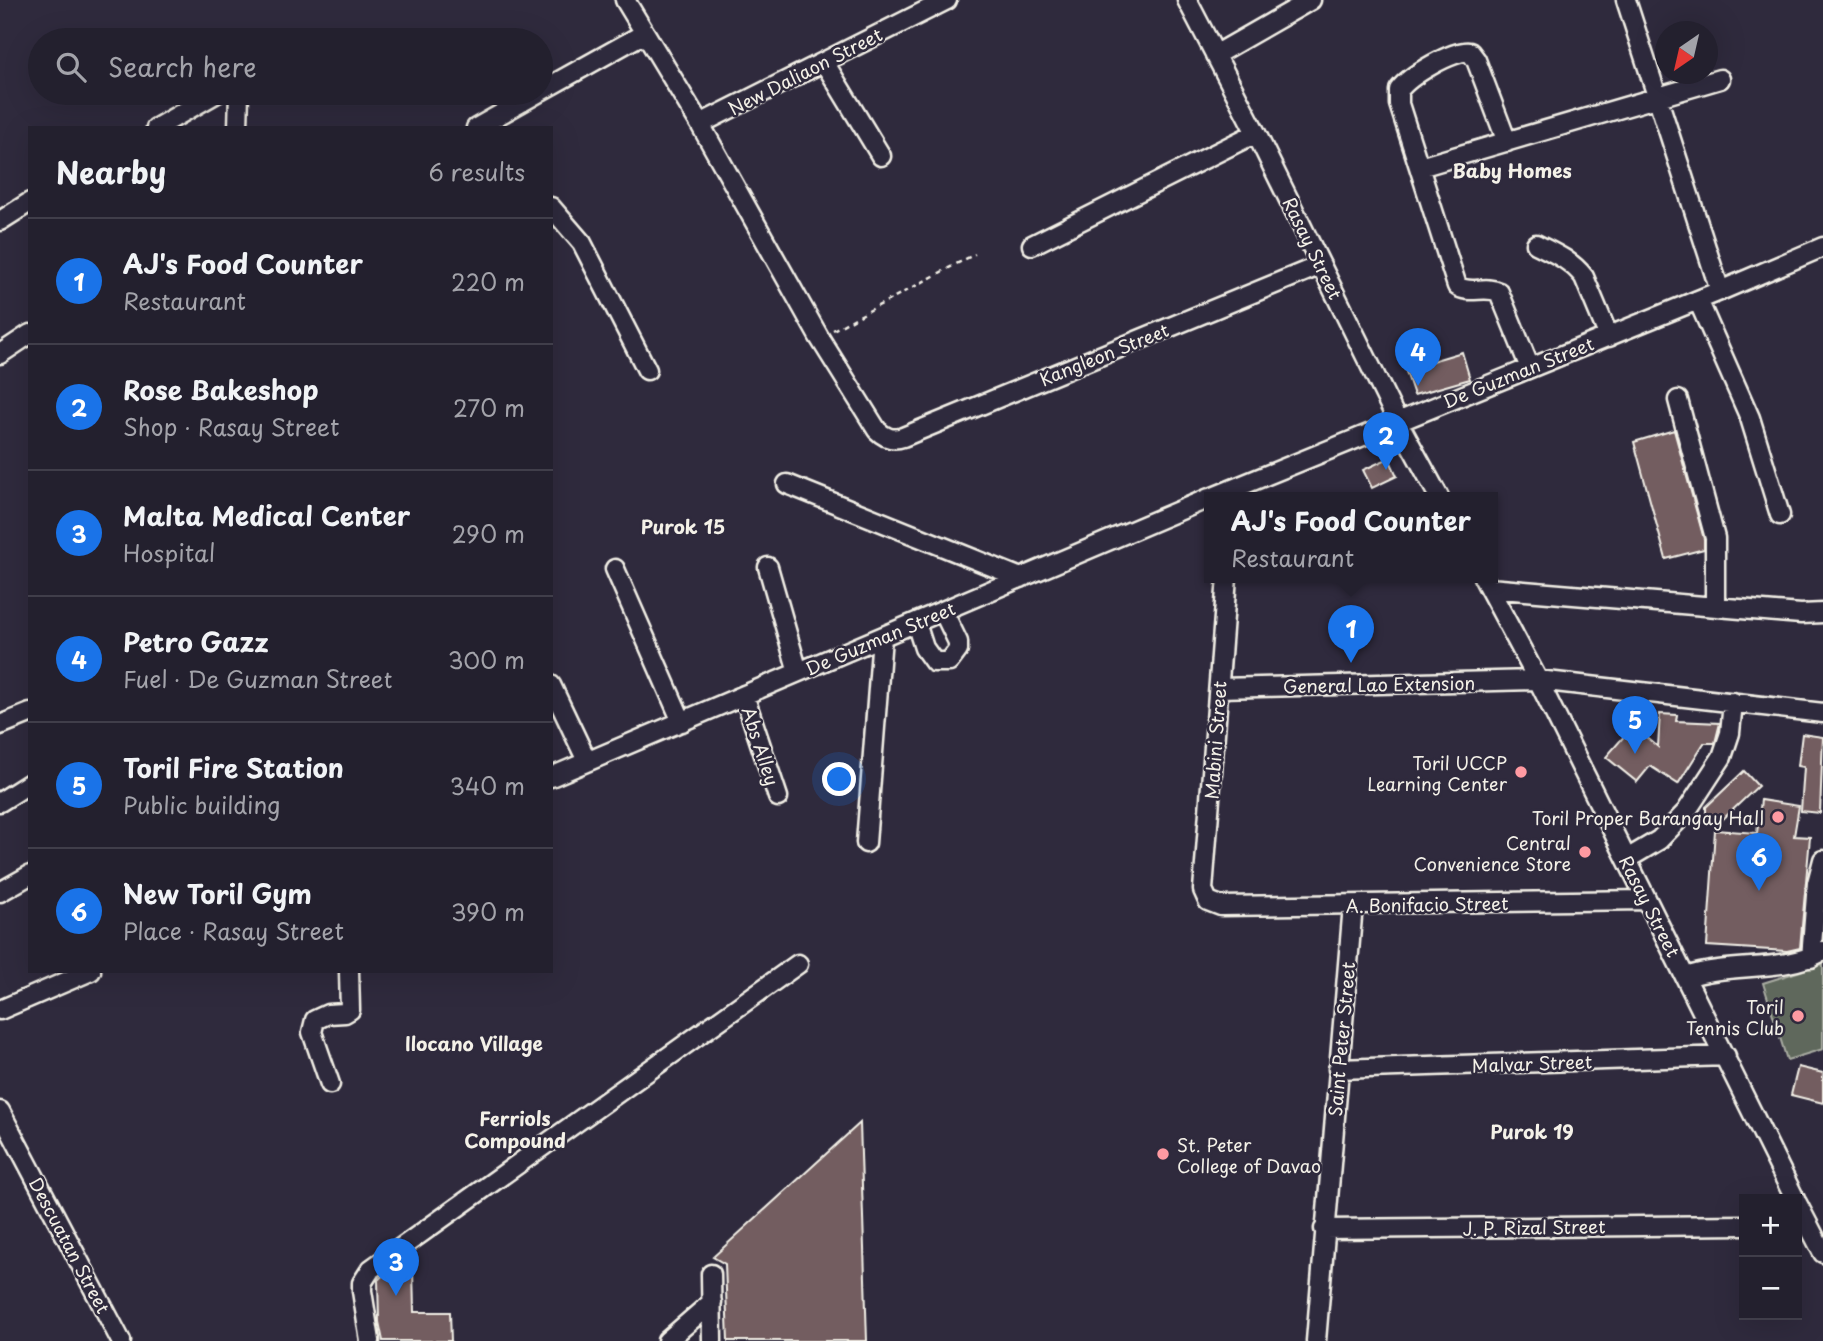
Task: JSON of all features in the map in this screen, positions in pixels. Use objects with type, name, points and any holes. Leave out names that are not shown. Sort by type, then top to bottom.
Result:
[{"type":"street","points":[[625,0],[700,124],[819,337]]},
{"type":"street","name":"New Daliaon Street","points":[[700,124],[947,0]]},
{"type":"street","name":"Rasay Street","points":[[1187,0],[1256,133],[1397,420],[1436,492]]},
{"type":"street","points":[[1215,55],[1311,0]]},
{"type":"street","points":[[1626,0],[1720,291]]},
{"type":"street","points":[[553,85],[645,33]]},
{"type":"street","points":[[1507,142],[1476,60],[1470,52],[1459,51],[1409,79],[1399,90],[1399,104],[1457,286],[1465,290],[1485,288],[1499,292],[1530,368]]},
{"type":"street","points":[[824,62],[881,156]]},
{"type":"street","points":[[1420,167],[1720,79]]},
{"type":"street","points":[[160,126],[197,105]]},
{"type":"street","points":[[238,126],[239,105]]},
{"type":"street","points":[[486,125],[519,105]]},
{"type":"street","points":[[1032,245],[1256,133]]},
{"type":"street","points":[[0,221],[28,203]]},
{"type":"street","points":[[553,209],[582,243],[647,370]]},
{"type":"street","points":[[1536,244],[1560,255],[1578,269],[1584,277],[1609,337]]},
{"type":"street","name":"De Guzman Street","points":[[1224,492],[1397,420],[1609,337],[1823,247]]},
{"type":"street","name":"Kangleon Street","points":[[819,337],[877,430],[886,438],[892,439],[903,437],[1321,265]]},
{"type":"street","points":[[1698,300],[1750,418],[1780,515]]},
{"type":"street","points":[[0,354],[28,335]]},
{"type":"street","points":[[1678,400],[1715,538],[1715,607]]},
{"type":"street","points":[[787,484],[1021,578]]},
{"type":"street","name":"De Guzman Street","points":[[553,776],[1204,500]]},
{"type":"street","points":[[768,567],[798,672]]},
{"type":"street","points":[[615,569],[682,722]]},
{"type":"street","name":"Mabini Street","points":[[1208,901],[1203,890],[1227,583]]},
{"type":"street","points":[[1486,583],[1715,607],[1801,614],[1823,613]]},
{"type":"street","name":"Rasay Street","points":[[1486,583],[1538,680],[1793,1194]]},
{"type":"street","points":[[916,623],[929,658],[934,662],[949,662],[958,650],[958,642],[943,611]]},
{"type":"street","points":[[866,843],[882,637]]},
{"type":"street","name":"General Lao Extension","points":[[1219,688],[1538,680],[1823,713]]},
{"type":"street","points":[[553,689],[587,761]]},
{"type":"street","name":"Abs Alley","points":[[744,695],[778,797]]},
{"type":"street","points":[[1627,859],[1659,840],[1686,812],[1723,757],[1730,733],[1733,702]]},
{"type":"street","points":[[0,725],[28,714]]},
{"type":"street","points":[[0,802],[28,784]]},
{"type":"street","points":[[1686,977],[1705,971],[1787,964],[1817,954],[1817,883],[1823,860]]},
{"type":"street","points":[[0,892],[28,876]]},
{"type":"street","name":"A. Bonifacio Street","points":[[1208,901],[1221,906],[1647,900]]},
{"type":"street","name":"Saint Peter Street","points":[[1316,1341],[1353,905]]},
{"type":"street","points":[[370,1341],[362,1283],[371,1269],[798,964]]},
{"type":"street","points":[[330,1084],[312,1032],[315,1020],[328,1014],[350,1010],[349,973]]},
{"type":"street","points":[[0,1010],[69,976]]},
{"type":"street","name":"Malvar Street","points":[[1338,1069],[1726,1056]]},
{"type":"street","name":"Descuatan Street","points":[[0,1111],[121,1341]]},
{"type":"street","name":"Rasay Street","points":[[1802,1224],[1823,1253]]},
{"type":"street","name":"J. P. Rizal Street","points":[[1324,1229],[1739,1225]]},
{"type":"street","points":[[711,1274],[712,1341]]},
{"type":"street","points":[[667,1341],[712,1302]]},
{"type":"path","points":[[819,337],[975,254]]},
{"type":"green space","name":"Toril Tennis Club","points":[[1823,964],[1823,1049],[1787,1060],[1763,983]]},
{"type":"building","points":[[1462,352],[1470,379],[1414,395],[1405,369]]},
{"type":"building","points":[[1674,430],[1704,539],[1704,549],[1666,559],[1634,442]]},
{"type":"building","points":[[1389,458],[1397,476],[1372,488],[1363,470]]},
{"type":"building","points":[[1660,714],[1677,715],[1676,721],[1720,723],[1715,743],[1704,743],[1678,784],[1650,766],[1637,782],[1606,757],[1633,726],[1658,747]]},
{"type":"building","points":[[1802,734],[1823,737],[1820,813],[1801,811],[1804,767],[1798,766]]},
{"type":"building","points":[[1744,771],[1758,786],[1721,821],[1706,820],[1706,807]]},
{"type":"building","points":[[1761,800],[1799,806],[1794,836],[1810,837],[1800,948],[1787,951],[1707,946],[1715,830],[1757,833]]},
{"type":"building","points":[[1798,1067],[1823,1073],[1823,1103],[1791,1095]]},
{"type":"building","points":[[860,1123],[867,1341],[728,1341],[725,1264],[713,1257]]},
{"type":"building","points":[[391,1268],[413,1268],[414,1312],[450,1312],[451,1341],[383,1341],[379,1322],[378,1280]]},
{"type":"place","name":"Petro Gazz","points":[[1418,386]]},
{"type":"place","name":"Rose Bakeshop","points":[[1386,470]]},
{"type":"place","name":"AJ's Food Counter","points":[[1351,663]]},
{"type":"place","name":"Toril Fire Station","points":[[1635,754]]},
{"type":"place","name":"Toril UCCP Learning Center","points":[[1521,772]]},
{"type":"place","name":"Toril Proper Barangay Hall","points":[[1778,817]]},
{"type":"place","name":"Central Convenience Store","points":[[1585,852]]},
{"type":"place","name":"New Toril Gym","points":[[1759,891]]},
{"type":"place","name":"Toril Tennis Club","points":[[1798,1016]]},
{"type":"place","name":"St. Peter College of Davao","points":[[1163,1154]]},
{"type":"place","name":"Malta Medical Center","points":[[396,1296]]},
{"type":"district","name":"Baby Homes","points":[[1512,170]]},
{"type":"district","name":"Purok 15","points":[[683,526]]},
{"type":"district","name":"Ilocano Village","points":[[474,1043]]},
{"type":"district","name":"Ferriols Compound","points":[[515,1129]]},
{"type":"district","name":"Purok 19","points":[[1532,1131]]}]
